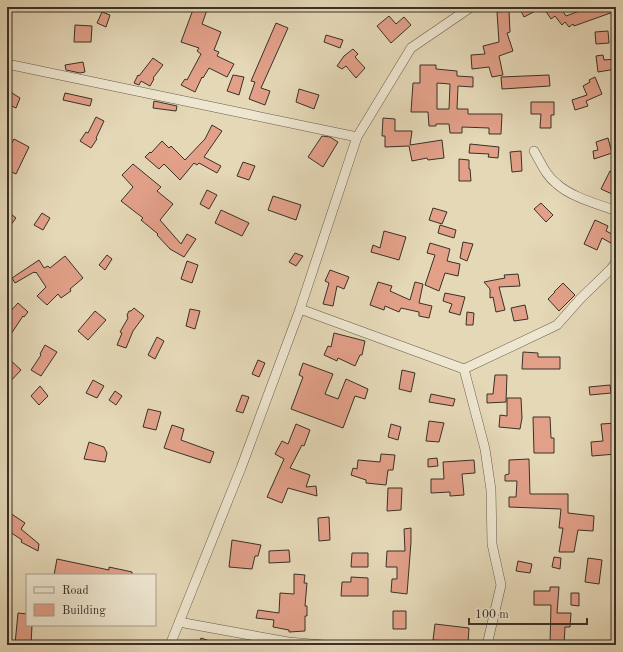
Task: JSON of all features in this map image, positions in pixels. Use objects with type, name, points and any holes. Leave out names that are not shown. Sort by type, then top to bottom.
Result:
[{"type":"street","points":[[170,645],[240,468],[300,309],[357,137],[411,48],[471,7]]},
{"type":"street","points":[[7,64],[357,137]]},
{"type":"street","points":[[534,151],[546,173],[557,185],[574,195],[616,210]]},
{"type":"street","points":[[300,309],[464,369],[557,325],[616,262]]},
{"type":"street","points":[[464,369],[485,449],[490,490],[492,544],[501,585],[487,645]]},
{"type":"street","points":[[179,622],[288,642],[323,645]]},
{"type":"building","points":[[194,7],[207,10],[202,24],[221,32],[214,50],[219,52],[217,56],[234,64],[227,77],[209,68],[203,78],[202,77],[195,92],[181,85],[185,79],[187,80],[201,54],[197,51],[199,48],[181,42]]},
{"type":"building","points":[[519,7],[543,7],[524,17]]},
{"type":"building","points":[[543,7],[560,7],[566,16],[590,7],[616,7],[616,11],[574,26],[573,24],[569,27],[565,22],[562,25],[555,16],[551,19]]},
{"type":"building","points":[[509,11],[510,32],[507,33],[513,51],[499,56],[503,75],[492,77],[489,67],[472,69],[471,55],[485,54],[483,46],[499,42],[497,12]]},
{"type":"building","points":[[102,12],[110,15],[106,27],[97,23]]},
{"type":"building","points":[[389,16],[396,24],[404,17],[411,25],[391,43],[377,26]]},
{"type":"building","points":[[276,23],[288,28],[261,88],[270,91],[265,105],[249,99],[255,82],[251,81]]},
{"type":"building","points":[[75,25],[92,26],[91,42],[74,42]]},
{"type":"building","points":[[608,31],[609,43],[596,44],[595,32]]},
{"type":"building","points":[[326,35],[343,40],[340,48],[324,42]]},
{"type":"building","points":[[353,49],[358,54],[355,57],[365,68],[356,78],[346,66],[342,69],[337,66],[344,56]]},
{"type":"building","points":[[603,55],[604,60],[615,59],[616,69],[598,72],[596,56]]},
{"type":"building","points":[[153,58],[163,65],[153,78],[154,79],[150,86],[141,81],[139,85],[134,83],[138,75],[139,76]]},
{"type":"building","points":[[83,62],[85,72],[80,73],[66,70],[65,65]]},
{"type":"building","points":[[420,65],[436,65],[436,69],[457,71],[457,76],[473,77],[473,87],[458,86],[457,109],[468,109],[468,114],[502,114],[501,134],[489,134],[489,128],[462,127],[462,133],[450,133],[449,124],[436,124],[436,126],[429,126],[428,112],[411,112],[413,83],[420,83]],"holes":[[[437,83],[450,84],[449,109],[437,109]]]},
{"type":"building","points":[[233,75],[244,77],[239,95],[227,91]]},
{"type":"building","points":[[549,75],[550,86],[502,89],[501,77]]},
{"type":"building","points":[[595,77],[602,94],[586,101],[588,106],[575,110],[572,100],[587,95],[583,86]]},
{"type":"building","points":[[299,89],[319,95],[314,109],[296,102]]},
{"type":"building","points":[[12,93],[20,98],[16,108],[7,104]]},
{"type":"building","points":[[65,93],[92,99],[90,106],[63,100]]},
{"type":"building","points":[[154,101],[177,106],[176,111],[153,108]]},
{"type":"building","points":[[531,102],[554,102],[554,115],[551,115],[551,128],[540,128],[541,114],[531,114]]},
{"type":"building","points":[[96,117],[104,121],[96,138],[97,139],[91,148],[80,141],[86,132],[88,133]]},
{"type":"building","points":[[383,118],[395,119],[395,131],[412,131],[410,145],[442,140],[444,158],[428,160],[427,158],[412,161],[409,146],[385,147],[385,136],[382,136]]},
{"type":"building","points":[[212,125],[222,131],[204,157],[221,166],[217,173],[199,163],[197,165],[194,163],[180,180],[164,164],[159,169],[145,157],[162,141],[169,148],[171,146],[185,160],[205,139]]},
{"type":"building","points":[[322,136],[330,137],[338,142],[323,167],[308,157]]},
{"type":"building","points":[[608,138],[612,153],[594,159],[593,151],[598,150],[596,142]]},
{"type":"building","points":[[14,139],[29,147],[16,174],[7,170],[7,165],[12,153],[8,150]]},
{"type":"building","points":[[470,144],[499,147],[498,158],[488,157],[489,154],[469,153]]},
{"type":"building","points":[[521,151],[522,171],[512,172],[510,152]]},
{"type":"building","points":[[459,159],[469,160],[471,181],[459,181]]},
{"type":"building","points":[[243,162],[255,166],[249,180],[237,176]]},
{"type":"building","points":[[133,164],[161,187],[157,191],[173,204],[160,220],[181,244],[187,234],[196,239],[184,257],[170,249],[157,235],[158,234],[141,220],[143,218],[121,201],[133,187],[122,175]]},
{"type":"building","points":[[610,171],[616,174],[616,185],[612,194],[601,189]]},
{"type":"building","points":[[207,190],[217,195],[209,209],[200,204]]},
{"type":"building","points":[[273,196],[301,205],[296,220],[268,210]]},
{"type":"building","points":[[541,203],[553,215],[546,222],[534,209]]},
{"type":"building","points":[[433,208],[447,212],[442,224],[429,220]]},
{"type":"building","points":[[221,210],[249,223],[242,236],[215,223]]},
{"type":"building","points":[[7,211],[16,218],[7,230]]},
{"type":"building","points":[[42,213],[50,218],[43,230],[34,225]]},
{"type":"building","points":[[595,220],[608,226],[606,231],[616,236],[616,246],[602,238],[597,250],[584,244]]},
{"type":"building","points":[[440,225],[456,230],[454,238],[438,233]]},
{"type":"building","points":[[384,231],[406,237],[399,260],[371,252],[373,245],[380,248]]},
{"type":"building","points":[[463,242],[473,244],[467,261],[460,258]]},
{"type":"building","points":[[430,243],[450,249],[447,261],[460,264],[458,276],[445,273],[439,291],[425,285],[435,255],[427,253]]},
{"type":"building","points":[[295,253],[303,256],[296,266],[289,262]]},
{"type":"building","points":[[107,255],[112,259],[105,270],[99,265]]},
{"type":"building","points":[[65,256],[83,278],[70,289],[71,291],[61,298],[58,294],[47,305],[37,296],[46,287],[36,272],[15,283],[12,278],[39,260],[44,268],[48,266],[50,268]]},
{"type":"building","points":[[187,261],[198,265],[192,283],[181,279]]},
{"type":"building","points":[[330,270],[349,277],[344,289],[337,286],[333,306],[323,304],[329,283],[325,281]]},
{"type":"building","points":[[518,274],[520,286],[499,287],[505,310],[496,312],[493,297],[490,298],[490,289],[484,282],[505,278],[504,275]]},
{"type":"building","points":[[378,282],[392,286],[390,291],[410,300],[415,282],[423,284],[419,303],[432,306],[429,318],[419,316],[419,312],[401,308],[399,312],[385,306],[384,310],[370,305]]},
{"type":"building","points":[[563,283],[575,295],[559,311],[548,299]]},
{"type":"building","points":[[445,293],[465,297],[460,315],[449,312],[452,304],[443,301]]},
{"type":"building","points":[[18,303],[28,312],[24,317],[23,316],[7,340],[7,315]]},
{"type":"building","points":[[525,305],[528,319],[514,321],[511,308]]},
{"type":"building","points":[[134,308],[144,316],[133,331],[126,348],[117,345],[122,333],[120,332],[128,318],[127,315],[129,311]]},
{"type":"building","points":[[190,309],[200,311],[195,329],[186,326]]},
{"type":"building","points":[[95,311],[106,320],[88,340],[78,331]]},
{"type":"building","points":[[467,312],[474,313],[473,325],[466,325]]},
{"type":"building","points":[[334,333],[365,341],[362,355],[360,355],[355,366],[338,358],[337,361],[324,355],[328,346],[331,347]]},
{"type":"building","points":[[157,337],[164,341],[155,359],[148,355]]},
{"type":"building","points":[[45,345],[57,352],[41,376],[31,370],[41,355],[40,354]]},
{"type":"building","points":[[523,352],[538,353],[538,357],[560,357],[560,369],[522,369]]},
{"type":"building","points":[[7,357],[21,370],[7,385]]},
{"type":"building","points":[[258,360],[265,363],[259,377],[252,374]]},
{"type":"building","points":[[303,363],[333,374],[325,394],[338,399],[346,379],[368,389],[365,399],[355,396],[343,428],[291,409],[303,377],[299,375]]},
{"type":"building","points":[[402,370],[415,373],[411,392],[399,389]]},
{"type":"building","points":[[495,375],[507,375],[506,402],[487,403],[487,394],[493,394]]},
{"type":"building","points":[[93,380],[104,386],[97,398],[86,393]]},
{"type":"building","points":[[610,385],[611,393],[590,395],[589,387]]},
{"type":"building","points":[[40,386],[48,396],[39,405],[31,396]]},
{"type":"building","points":[[115,391],[122,396],[116,405],[109,400]]},
{"type":"building","points":[[431,394],[455,399],[453,406],[429,402]]},
{"type":"building","points":[[242,395],[249,397],[243,413],[236,411]]},
{"type":"building","points":[[507,398],[521,398],[522,418],[520,429],[499,427],[500,415],[507,416]]},
{"type":"building","points":[[148,409],[161,412],[156,430],[143,427]]},
{"type":"building","points":[[533,417],[550,417],[551,438],[554,438],[554,453],[534,453]]},
{"type":"building","points":[[429,421],[444,423],[439,442],[426,441]]},
{"type":"building","points":[[616,423],[616,454],[592,456],[591,442],[603,441],[601,424]]},
{"type":"building","points":[[296,424],[310,430],[304,446],[302,445],[290,468],[310,475],[306,487],[316,486],[317,496],[288,488],[282,503],[267,497],[284,459],[275,454],[282,441],[288,444]]},
{"type":"building","points":[[391,424],[401,427],[398,440],[388,437]]},
{"type":"building","points":[[172,425],[184,429],[181,440],[214,452],[210,463],[164,448]]},
{"type":"building","points":[[89,442],[104,447],[107,453],[105,462],[84,459]]},
{"type":"building","points":[[381,454],[395,455],[393,470],[388,470],[386,485],[366,483],[366,480],[351,475],[353,468],[357,469],[358,460],[380,462]]},
{"type":"building","points":[[437,458],[438,466],[428,467],[428,459]]},
{"type":"building","points":[[529,459],[530,494],[568,494],[568,513],[594,516],[593,531],[578,530],[574,552],[559,552],[563,528],[559,528],[561,509],[509,507],[509,497],[516,497],[517,481],[505,481],[505,475],[509,474],[509,460]]},
{"type":"building","points":[[474,460],[475,473],[462,474],[464,495],[450,496],[450,492],[431,493],[431,479],[444,479],[443,462]]},
{"type":"building","points":[[388,488],[402,488],[401,510],[387,511]]},
{"type":"building","points":[[7,511],[25,523],[21,529],[39,544],[38,551],[21,542],[22,540],[7,530]]},
{"type":"building","points":[[329,517],[330,540],[319,541],[318,518]]},
{"type":"building","points":[[411,528],[407,594],[391,592],[392,579],[397,579],[397,567],[386,567],[387,551],[405,551],[404,529]]},
{"type":"building","points":[[232,540],[261,545],[258,556],[255,556],[252,569],[229,567]]},
{"type":"building","points":[[289,550],[290,562],[269,563],[269,551]]},
{"type":"building","points":[[352,553],[368,553],[368,567],[351,567]]},
{"type":"building","points":[[554,557],[561,558],[560,569],[552,567]]},
{"type":"building","points":[[588,558],[602,560],[599,584],[585,582]]},
{"type":"building","points":[[57,559],[109,570],[109,567],[132,572],[132,574],[54,574]]},
{"type":"building","points":[[518,561],[532,564],[530,573],[516,571]]},
{"type":"building","points":[[294,574],[305,575],[304,583],[307,583],[305,606],[307,606],[307,616],[305,616],[305,631],[289,632],[289,630],[273,627],[274,620],[256,618],[258,610],[279,613],[280,593],[294,594]]},
{"type":"building","points":[[351,577],[368,578],[368,596],[341,596],[342,582],[351,582]]},
{"type":"building","points":[[550,587],[559,587],[557,613],[571,613],[570,627],[565,627],[564,645],[550,645],[551,605],[534,605],[534,591],[550,591]]},
{"type":"building","points":[[571,593],[579,593],[579,606],[571,605]]},
{"type":"building","points":[[393,611],[406,611],[406,629],[393,629]]},
{"type":"building","points":[[18,613],[26,614],[26,626],[32,626],[31,645],[15,644]]},
{"type":"building","points":[[435,624],[469,628],[468,643],[433,640]]},
{"type":"building","points":[[201,638],[218,644],[218,645],[198,645]]}]
